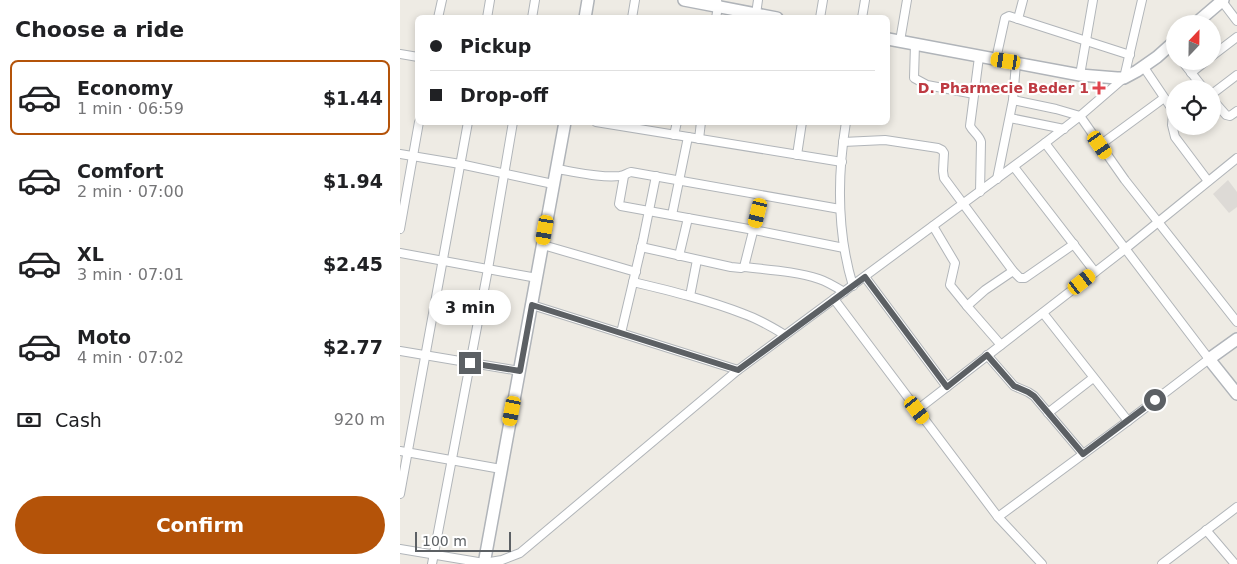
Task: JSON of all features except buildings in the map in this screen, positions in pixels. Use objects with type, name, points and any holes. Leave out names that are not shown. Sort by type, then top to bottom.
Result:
[{"type":"street","points":[[439,15],[442,0]]},
{"type":"street","points":[[488,15],[490,0]]},
{"type":"street","points":[[532,15],[535,0]]},
{"type":"street","points":[[585,15],[588,0]]},
{"type":"street","points":[[632,15],[635,0]]},
{"type":"street","points":[[684,0],[717,8],[761,15]]},
{"type":"street","points":[[756,14],[758,0]]},
{"type":"street","points":[[820,15],[823,0]]},
{"type":"street","points":[[862,15],[865,0]]},
{"type":"street","points":[[900,42],[907,0]]},
{"type":"street","points":[[1018,19],[1023,0]]},
{"type":"street","points":[[1080,75],[1093,0]]},
{"type":"street","points":[[1124,78],[1142,0]]},
{"type":"street","points":[[1205,15],[1222,0],[1237,21]]},
{"type":"street","points":[[996,60],[1005,18],[1009,16],[1130,55]]},
{"type":"street","points":[[1221,49],[1237,37]]},
{"type":"street","points":[[890,40],[1080,75],[1124,78]]},
{"type":"street","points":[[915,44],[914,78],[926,85],[974,94]]},
{"type":"street","points":[[400,549],[484,564],[520,553],[738,370],[1014,167],[1064,129],[1124,78],[1166,51]]},
{"type":"street","points":[[400,54],[415,56]]},
{"type":"street","points":[[979,57],[970,126],[981,142],[980,192]]},
{"type":"street","points":[[997,179],[1013,100],[1016,63]]},
{"type":"street","points":[[1143,66],[1166,101]]},
{"type":"street","points":[[1189,70],[1197,80]]},
{"type":"street","points":[[1191,73],[1195,70]]},
{"type":"street","points":[[1221,87],[1237,75]]},
{"type":"street","points":[[1100,145],[1164,98]]},
{"type":"street","points":[[1013,100],[1080,116],[1157,222],[1237,322]]},
{"type":"street","points":[[1221,109],[1226,115],[1230,116],[1237,111]]},
{"type":"street","points":[[1010,118],[1064,129]]},
{"type":"street","points":[[400,229],[419,125]]},
{"type":"street","points":[[400,494],[404,451],[425,356],[467,125]]},
{"type":"street","points":[[432,564],[488,269],[512,125]]},
{"type":"street","points":[[484,564],[564,125]]},
{"type":"street","points":[[619,125],[842,162]]},
{"type":"street","points":[[674,135],[676,125]]},
{"type":"street","points":[[699,139],[701,125]]},
{"type":"street","points":[[796,155],[801,125]]},
{"type":"street","points":[[846,125],[840,208],[846,264],[853,286]]},
{"type":"street","points":[[1174,135],[1208,181]]},
{"type":"street","points":[[672,215],[688,137]]},
{"type":"street","points":[[843,142],[885,140],[940,149],[944,153],[944,178],[1012,271],[1020,278],[1025,278],[1074,244]]},
{"type":"street","points":[[1045,143],[1209,360],[1237,393]]},
{"type":"street","points":[[400,154],[460,164],[553,184]]},
{"type":"street","points":[[917,410],[1096,272],[1237,158]]},
{"type":"street","points":[[1014,167],[1096,272]]},
{"type":"street","points":[[556,170],[609,176],[624,176],[631,172],[840,208]]},
{"type":"street","points":[[624,176],[619,204],[621,206],[844,248]]},
{"type":"street","points":[[621,333],[656,176]]},
{"type":"street","points":[[744,267],[762,196]]},
{"type":"street","points":[[679,256],[688,218]]},
{"type":"street","points":[[933,226],[955,263],[950,285],[1001,345]]},
{"type":"street","points":[[543,245],[636,272]]},
{"type":"street","points":[[641,248],[731,267],[798,274],[818,279],[844,292]]},
{"type":"street","points":[[400,253],[537,278]]},
{"type":"street","points":[[690,296],[697,260]]},
{"type":"street","points":[[967,306],[985,290],[1012,271]]},
{"type":"street","points":[[865,277],[947,387]]},
{"type":"street","points":[[633,282],[690,296],[745,314],[785,335]]},
{"type":"street","points":[[834,299],[998,517],[1042,564]]},
{"type":"street","points":[[532,305],[738,370]]},
{"type":"street","points":[[1043,313],[1128,421]]},
{"type":"street","points":[[998,517],[1237,339]]},
{"type":"street","points":[[400,351],[520,371]]},
{"type":"street","points":[[987,355],[1014,386],[1034,396],[1083,454]]},
{"type":"street","points":[[1048,413],[1093,378]]},
{"type":"street","points":[[404,451],[501,469]]},
{"type":"street","points":[[1162,564],[1237,507]]},
{"type":"street","points":[[1206,530],[1235,560]]},
{"type":"shaded area","points":[[1228,180],[1237,192],[1237,207],[1229,213],[1213,194]]},
{"type":"place","name":"D. Pharmecie Beder 1","points":[[1099,88]]},
{"type":"route","points":[[470,363],[520,371],[532,305],[738,370],[865,277],[947,387],[987,355],[1014,386],[1034,396],[1083,454],[1155,400]]}]
